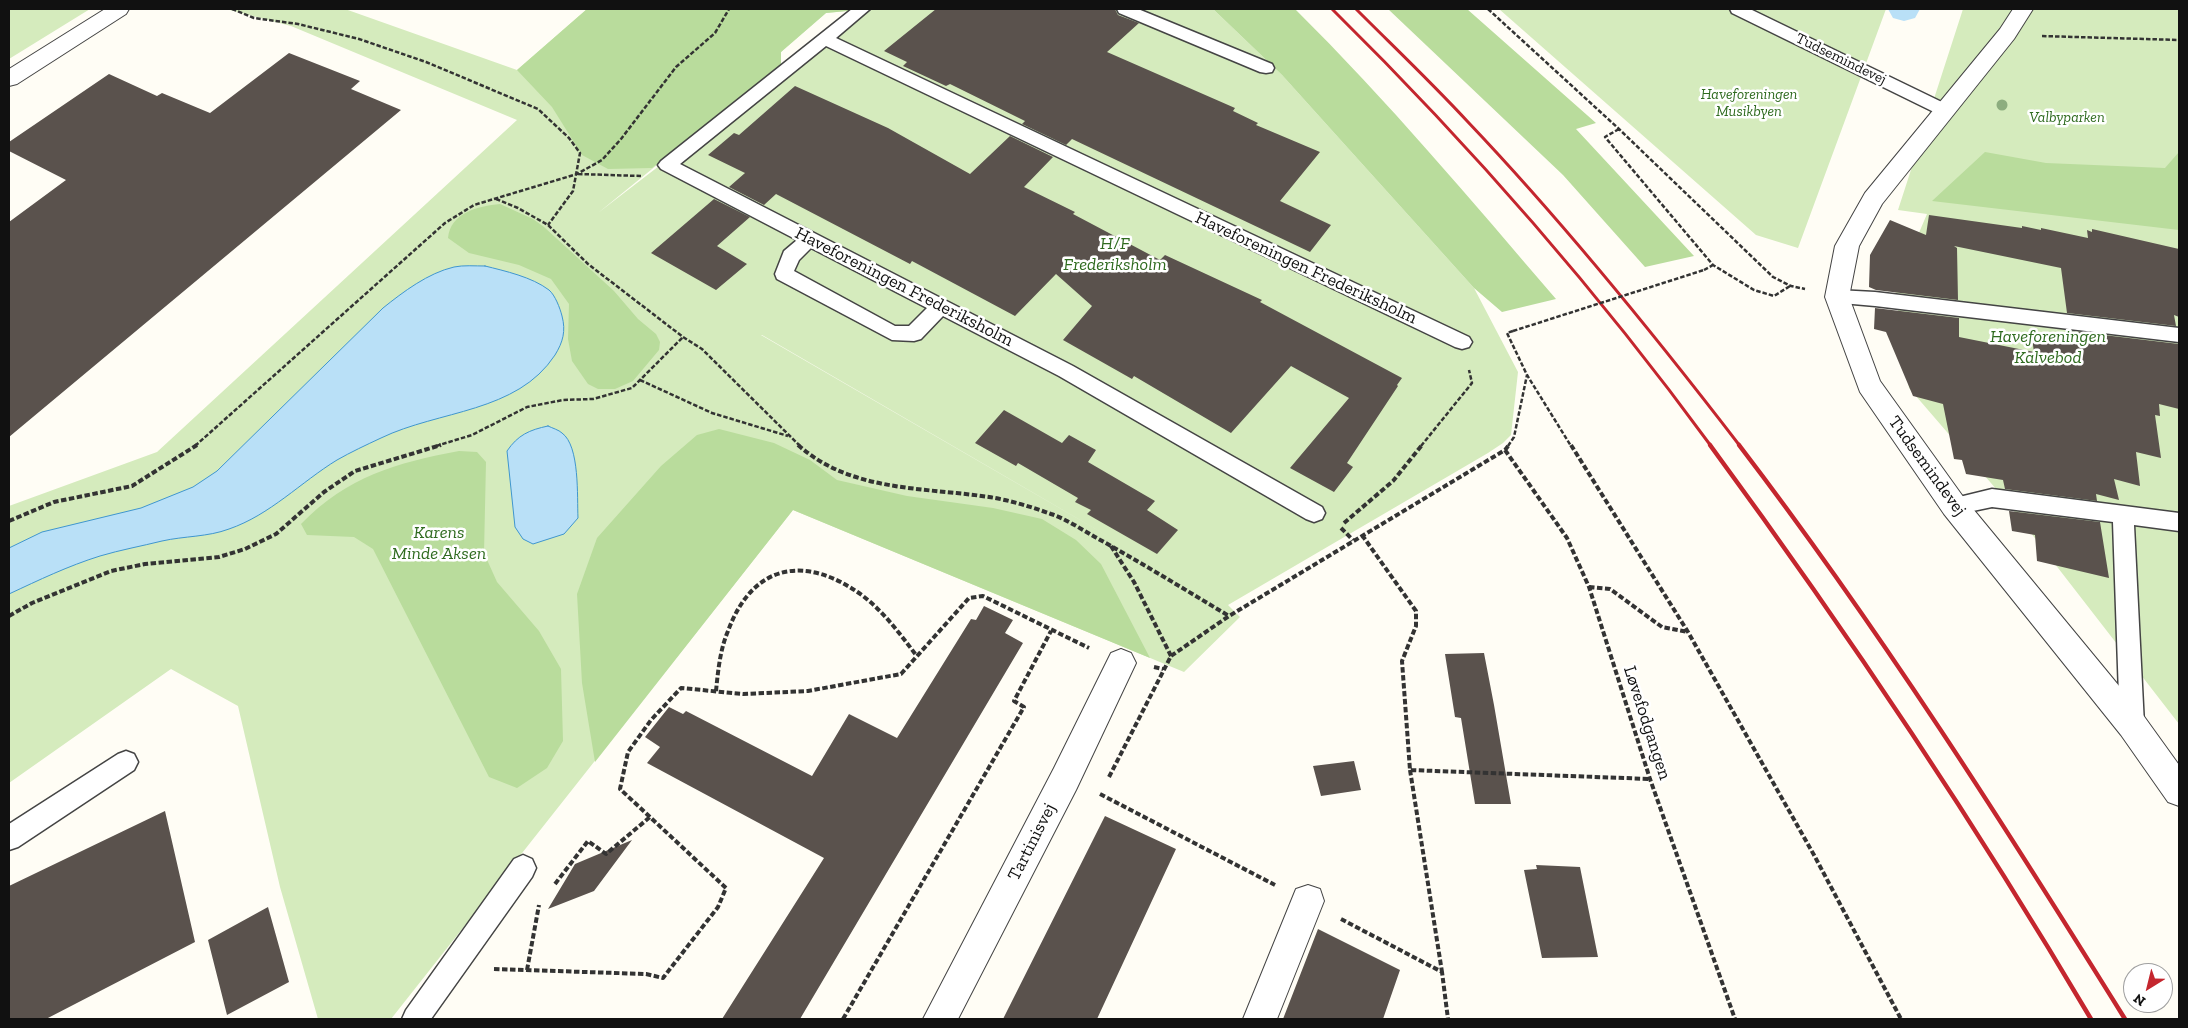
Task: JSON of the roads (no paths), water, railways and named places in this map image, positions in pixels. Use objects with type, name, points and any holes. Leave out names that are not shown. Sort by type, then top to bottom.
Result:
[{"type":"street","points":[[9,79],[119,9]]},
{"type":"street","points":[[1837,297],[1847,246],[1873,199],[2007,34],[2022,9]]},
{"type":"street","name":"Tudsemindevej","points":[[1837,297],[1870,385],[1954,506],[2132,725],[2179,791]]},
{"type":"street","name":"Tartinisvej","points":[[940,1019],[1065,778],[1121,663]]},
{"type":"street","points":[[1260,1019],[1308,901]]},
{"type":"lane","points":[[824,40],[862,9]]},
{"type":"lane","points":[[1124,9],[1266,68]]},
{"type":"lane","name":"Tudsemindevej","points":[[1738,9],[1944,110]]},
{"type":"lane","name":"Haveforeningen Frederiksholm","points":[[1314,513],[1066,371],[667,165],[824,40],[1462,342]]},
{"type":"lane","points":[[810,239],[791,256],[784,274],[892,334],[914,334],[941,306]]},
{"type":"lane","points":[[1837,297],[1875,299],[2179,335]]},
{"type":"lane","points":[[1954,506],[1992,498],[2179,522]]},
{"type":"lane","points":[[2123,515],[2132,725]]},
{"type":"lane","points":[[9,838],[126,762]]},
{"type":"lane","points":[[416,1019],[523,868]]},
{"type":"water","points":[[461,266],[485,266],[518,275],[542,285],[553,295],[561,313],[564,332],[558,350],[539,374],[520,388],[476,408],[427,421],[364,446],[337,460],[272,507],[244,523],[213,534],[170,539],[100,556],[43,578],[9,594],[9,548],[42,532],[141,508],[193,487],[217,471],[383,308],[425,278],[444,270]]},
{"type":"water","points":[[548,426],[562,433],[572,449],[575,460],[578,518],[564,534],[533,544],[523,539],[515,527],[507,451],[524,434]]},
{"type":"railway","points":[[1332,9],[1483,166],[1530,220],[1623,331],[1711,446]]},
{"type":"railway","points":[[1356,9],[1454,107],[1539,200],[1642,321],[1740,446]]},
{"type":"railway","points":[[1710,445],[1761,515],[1908,727],[2047,945],[2091,1019]]},
{"type":"railway","points":[[1739,445],[1841,584],[1939,727],[2125,1019]]},
{"type":"park label","name":"Haveforeningen Musikbyen","points":[[1749,104]]},
{"type":"park label","name":"Valbyparken","points":[[2067,118]]},
{"type":"park label","name":"H/F Frederiksholm","points":[[1115,254]]},
{"type":"park label","name":"Haveforeningen Kalvebod","points":[[2048,347]]},
{"type":"park label","name":"Karens Minde Aksen","points":[[439,543]]}]
